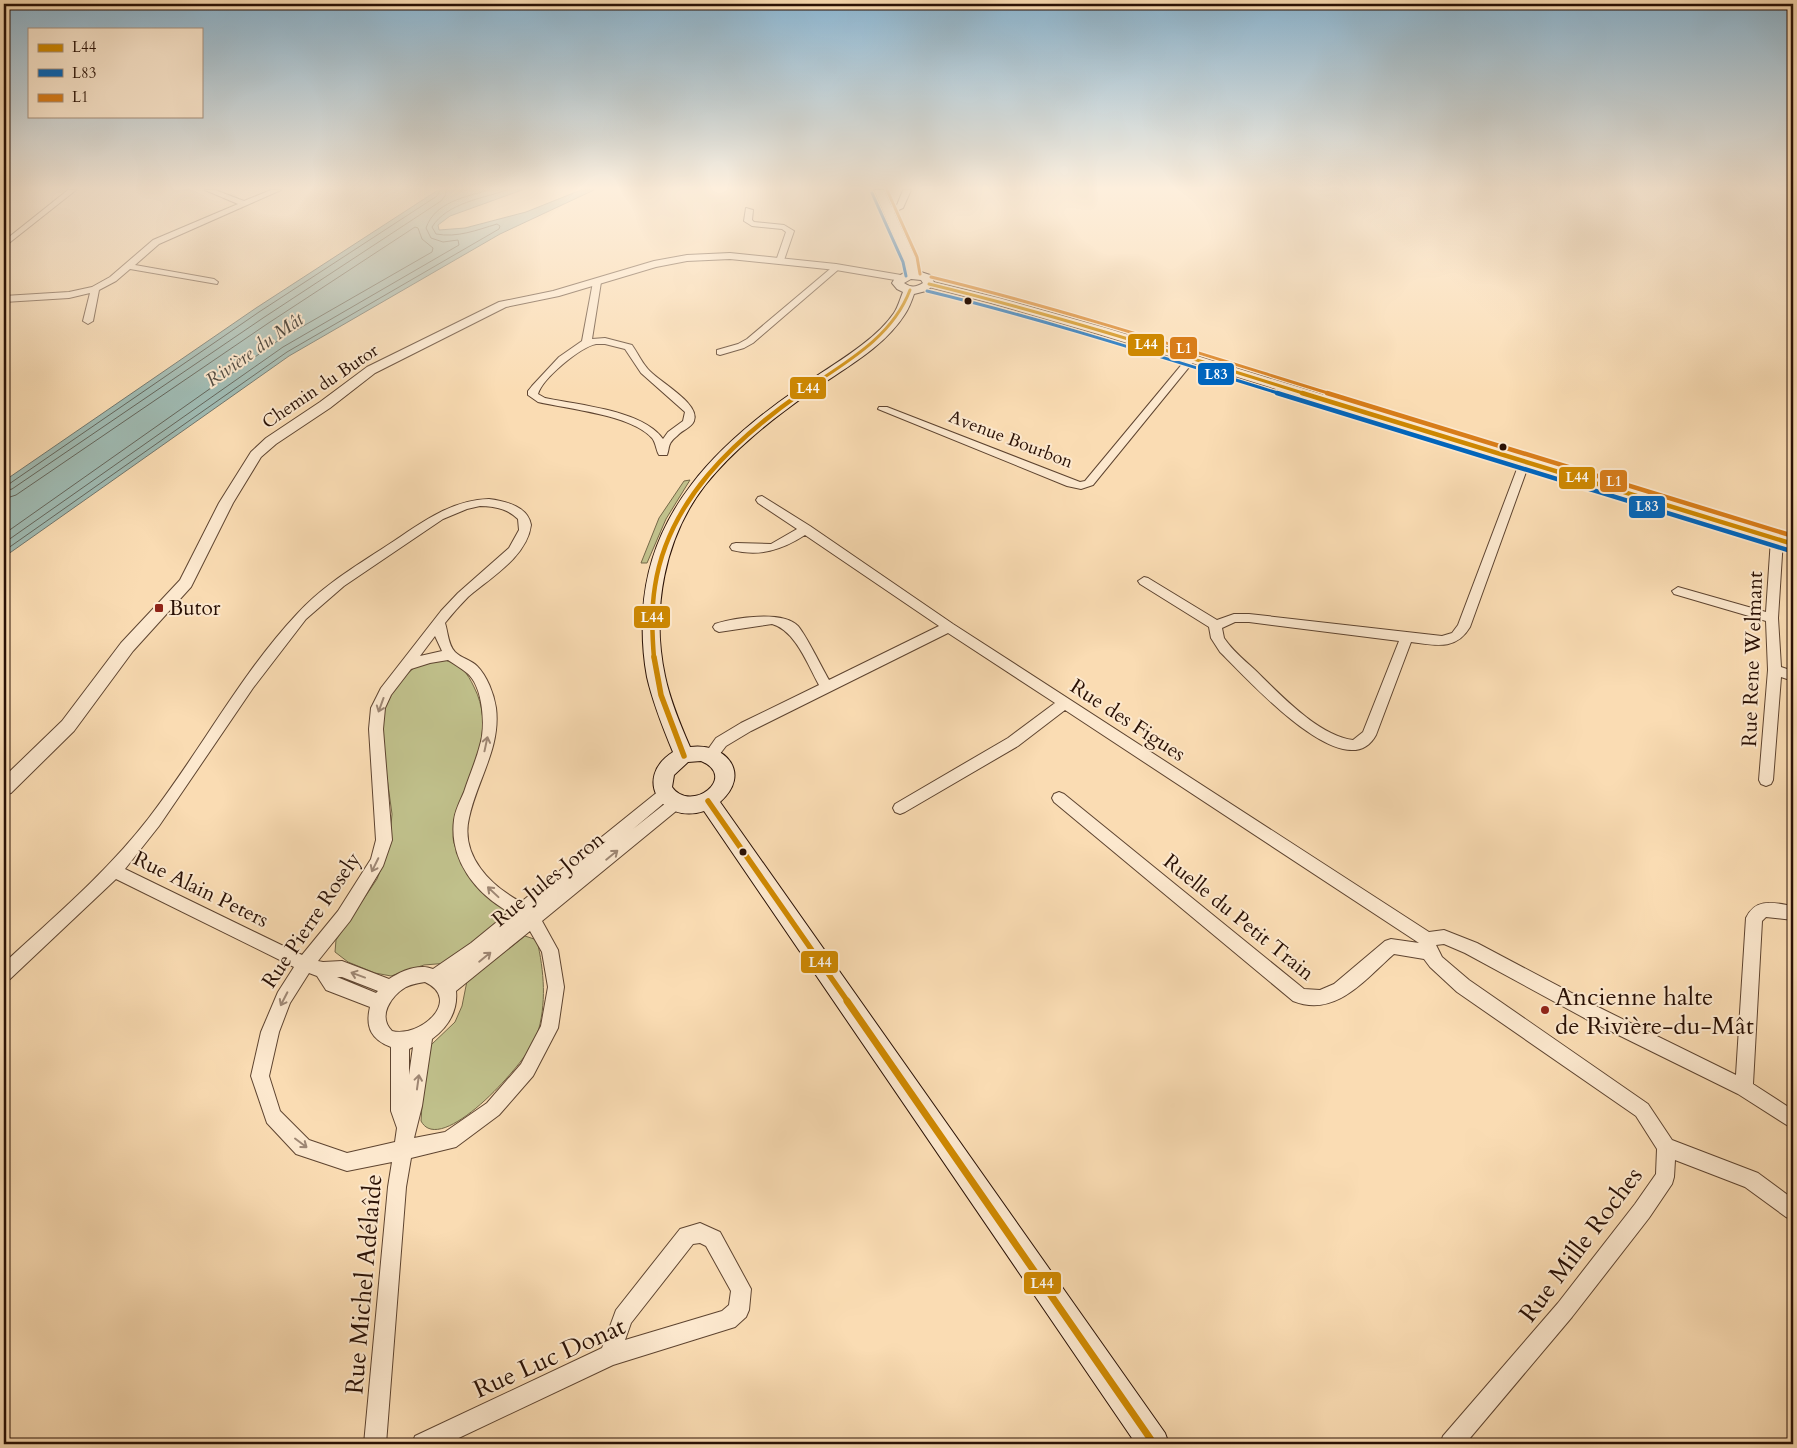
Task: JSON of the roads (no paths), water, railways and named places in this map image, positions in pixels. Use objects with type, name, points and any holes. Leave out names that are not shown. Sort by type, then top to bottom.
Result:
[{"type":"main road","points":[[684,756],[673,734],[655,676],[650,633],[651,599],[654,580],[669,534],[688,499],[727,451],[748,433],[865,348],[900,313],[908,281],[909,258]]},
{"type":"main road","points":[[908,281],[921,290],[929,284]]},
{"type":"main road","points":[[693,754],[711,755],[724,766],[726,781],[716,796],[708,801],[686,805],[671,798],[662,786],[662,777],[667,768],[674,761],[684,756],[693,754]]},
{"type":"main road","points":[[708,801],[1154,1444]]},
{"type":"street","points":[[4,299],[69,295],[95,289],[113,279],[137,258]]},
{"type":"street","name":"Chemin du Butor","points":[[4,788],[68,726],[127,648],[186,583],[226,503],[263,447],[371,370],[498,306],[509,302],[556,294],[654,264],[696,258]]},
{"type":"street","name":"Chemin du Butor","points":[[746,258],[836,266],[908,281]]},
{"type":"street","points":[[128,266],[214,282]]},
{"type":"street","points":[[720,352],[741,346],[750,341],[836,266]]},
{"type":"street","points":[[587,342],[597,282]]},
{"type":"street","points":[[929,284],[995,300],[1793,544]]},
{"type":"street","points":[[88,321],[95,289]]},
{"type":"street","points":[[587,342],[610,342],[629,347],[644,371],[690,411],[691,415],[688,423],[672,434],[663,450],[653,432],[630,419],[542,400],[533,395],[536,387],[576,346],[587,342]]},
{"type":"street","name":"Avenue Bourbon","points":[[883,409],[1071,484],[1081,486],[1089,484],[1191,359]]},
{"type":"street","points":[[1144,582],[1216,624],[1234,618],[1249,618],[1407,637],[1442,640],[1457,636],[1464,627],[1525,462]]},
{"type":"street","name":"Rue des Figues","points":[[762,500],[949,627],[1429,946]]},
{"type":"street","name":"Rue Pierre Rosely","points":[[114,870],[154,822],[248,684],[309,610],[340,584],[439,516],[454,508],[471,504],[490,503],[504,505],[517,511],[523,517],[526,528],[520,540],[509,554],[455,604],[386,692],[378,708],[376,729],[384,840],[378,861],[344,916],[306,964],[284,998],[270,1032],[260,1076],[273,1117],[303,1147],[347,1162],[402,1148],[449,1140],[493,1109],[528,1070],[549,1028],[556,987],[550,950],[527,916]]},
{"type":"street","points":[[736,547],[764,550],[779,547],[806,530]]},
{"type":"street","name":"Rue Rene Welmant","points":[[1766,780],[1775,670],[1772,618],[1777,539]]},
{"type":"street","points":[[1678,591],[1772,618]]},
{"type":"street","points":[[719,627],[772,620],[784,623],[793,629],[826,686]]},
{"type":"street","points":[[440,624],[442,642],[450,655],[473,670],[484,688],[489,708],[488,743],[461,819],[461,839],[466,857],[478,879],[498,898],[527,916]]},
{"type":"street","points":[[1216,624],[1215,633],[1218,641],[1225,649],[1308,726],[1325,737],[1353,746],[1362,742],[1369,734],[1407,637]]},
{"type":"street","points":[[711,755],[721,742],[826,686],[949,627]]},
{"type":"street","points":[[408,665],[429,658],[450,655]]},
{"type":"street","points":[[1775,670],[1793,676]]},
{"type":"street","points":[[900,808],[1013,742],[1066,703]]},
{"type":"street","name":"Rue Jules Joron","points":[[442,982],[527,916],[671,798]]},
{"type":"street","name":"Ruelle du Petit Train","points":[[1059,798],[1300,995],[1310,999],[1330,996],[1340,990],[1391,946],[1429,946]]},
{"type":"street","points":[[4,974],[114,870]]},
{"type":"street","name":"Rue Alain Peters","points":[[114,870],[306,964],[323,970],[342,969],[391,988]]},
{"type":"street","points":[[1744,1088],[1754,918],[1763,908],[1793,913]]},
{"type":"street","points":[[1793,1120],[1744,1088],[1594,1014],[1471,948],[1444,937],[1432,938],[1429,946],[1436,962],[1463,986],[1642,1110],[1666,1147],[1751,1180],[1793,1210]]},
{"type":"street","name":"Rue Alain Peters","points":[[323,970],[332,984],[380,1003]]},
{"type":"street","points":[[426,974],[442,982],[449,997],[445,1013],[434,1027],[424,1035],[412,1040],[400,1041],[389,1039],[381,1033],[377,1024],[376,1014],[380,1003],[391,988],[402,980],[426,974]]},
{"type":"street","name":"Rue Michel Adélaîde","points":[[376,1444],[391,1245],[402,1148],[406,1128],[414,1106],[424,1035]]},
{"type":"street","name":"Rue Michel Adélaîde","points":[[400,1041],[400,1111],[406,1128]]},
{"type":"street","name":"Rue Mille Roches","points":[[1451,1444],[1565,1310],[1642,1211],[1665,1177],[1666,1147]]},
{"type":"street","name":"Rue Luc Donat","points":[[423,1444],[610,1355],[728,1320],[739,1310],[741,1289],[713,1239],[700,1233],[687,1236],[623,1317],[610,1355]]},
{"type":"water","name":"Rivière du Mât","points":[[334,258],[459,258],[289,356],[4,557],[4,481],[256,308]]},
{"type":"place","name":"Butor","points":[[159,608]]},
{"type":"place","name":"Ancienne halte de Rivière-du-Mât","points":[[1545,1010]]}]
